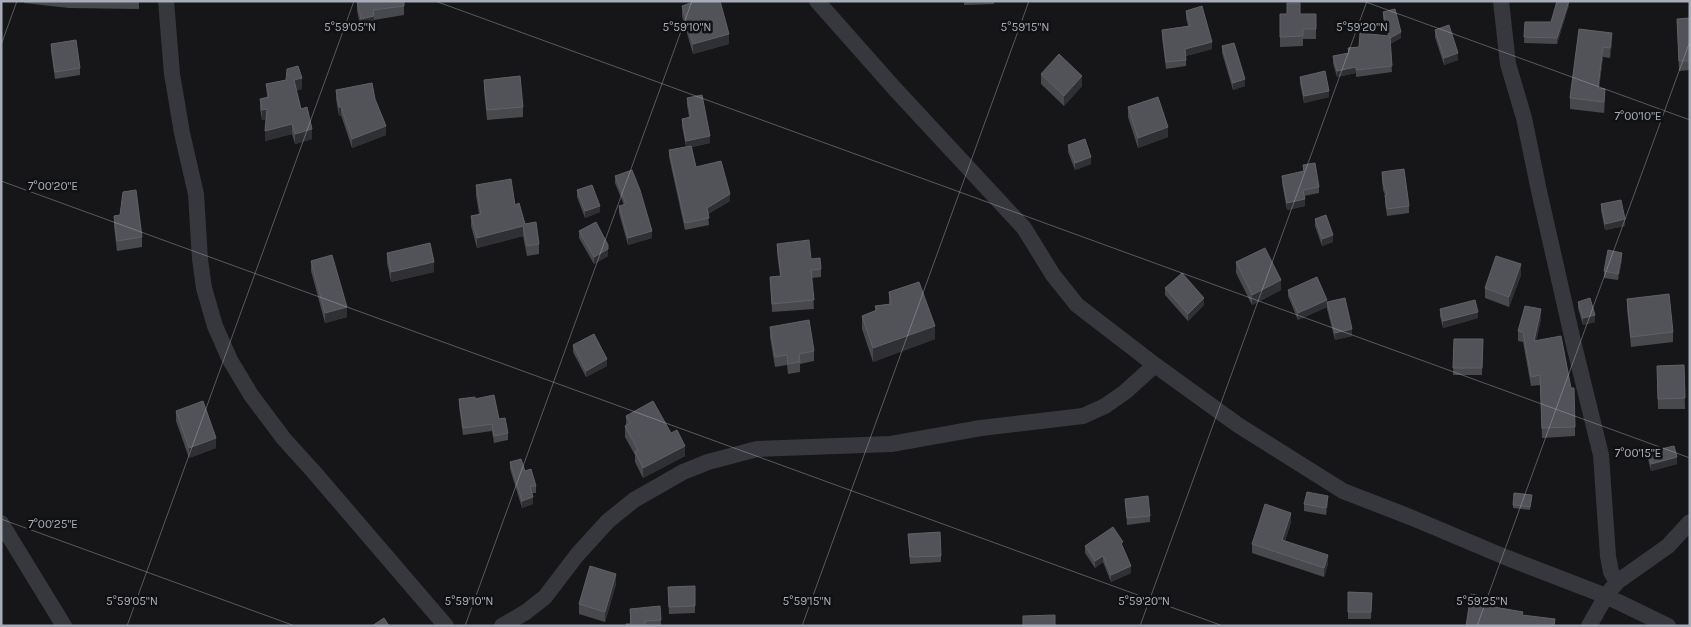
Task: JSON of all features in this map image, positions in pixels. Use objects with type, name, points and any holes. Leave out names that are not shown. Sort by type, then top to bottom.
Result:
[{"type":"street","points":[[166,1],[172,74],[182,133],[196,194],[200,259],[204,288],[215,326],[230,360],[251,396],[284,439],[313,470],[446,626]]},
{"type":"street","points":[[817,1],[895,89],[1024,228],[1053,275],[1077,305],[1155,365],[1238,425],[1343,491],[1606,596],[1668,626]]},
{"type":"street","points":[[1501,1],[1508,64],[1524,118],[1538,191],[1601,455],[1608,556],[1611,572],[1617,582]]},
{"type":"street","points":[[502,626],[526,612],[546,597],[577,555],[608,521],[657,485],[708,462],[757,449],[891,444],[990,427],[1082,416],[1106,406],[1155,365]]},
{"type":"street","points":[[1589,626],[1606,596],[1617,582],[1668,546],[1690,522]]},
{"type":"street","points":[[1,523],[64,626]]},
{"type":"building","points":[[358,1],[404,1],[404,6],[373,10],[374,16],[361,19]]},
{"type":"building","points":[[696,1],[720,1],[729,34],[693,44],[682,6]]},
{"type":"building","points":[[1557,1],[1569,1],[1557,38],[1524,37],[1525,22],[1551,22]]},
{"type":"building","points":[[1287,3],[1300,3],[1300,14],[1316,14],[1316,29],[1303,29],[1303,36],[1280,37],[1280,14],[1287,14]]},
{"type":"building","points":[[1202,6],[1212,42],[1185,49],[1186,60],[1166,62],[1162,30],[1190,26],[1186,11]]},
{"type":"building","points":[[1395,9],[1401,32],[1390,38],[1392,66],[1356,70],[1356,67],[1337,71],[1333,56],[1349,53],[1348,48],[1359,47],[1360,33],[1389,36],[1383,12]]},
{"type":"building","points":[[1690,18],[1690,61],[1679,61],[1677,19]]},
{"type":"building","points":[[1449,25],[1458,53],[1444,58],[1435,30]]},
{"type":"building","points":[[1579,29],[1612,33],[1610,48],[1603,47],[1598,88],[1605,89],[1604,102],[1570,98]]},
{"type":"building","points":[[76,40],[80,68],[55,72],[51,44]]},
{"type":"building","points":[[1234,43],[1245,79],[1233,83],[1222,46]]},
{"type":"building","points":[[1059,54],[1082,76],[1064,96],[1041,74]]},
{"type":"building","points":[[298,66],[302,78],[294,80],[301,109],[307,107],[312,129],[295,134],[292,124],[265,131],[267,109],[262,110],[260,99],[269,97],[266,84],[286,80],[287,69]]},
{"type":"building","points":[[1325,71],[1329,91],[1304,96],[1300,77]]},
{"type":"building","points":[[520,76],[523,107],[487,110],[484,80]]},
{"type":"building","points":[[372,83],[375,99],[386,126],[352,139],[341,107],[339,107],[336,90]]},
{"type":"building","points":[[702,95],[710,136],[686,141],[682,119],[691,117],[687,98]]},
{"type":"building","points":[[1158,97],[1168,127],[1138,138],[1128,107]]},
{"type":"building","points":[[1085,139],[1091,157],[1075,163],[1068,145]]},
{"type":"building","points":[[691,146],[696,167],[721,161],[730,194],[707,208],[709,218],[685,223],[669,150]]},
{"type":"building","points":[[1315,163],[1319,187],[1303,190],[1305,199],[1287,203],[1282,176],[1304,171],[1303,165]]},
{"type":"building","points":[[1404,169],[1409,206],[1387,209],[1385,195],[1387,194],[1382,172]]},
{"type":"building","points":[[632,170],[652,231],[628,238],[619,206],[626,204],[615,176]]},
{"type":"building","points":[[511,179],[515,205],[519,203],[525,224],[536,222],[539,244],[527,246],[523,226],[477,238],[471,216],[481,214],[476,185]]},
{"type":"building","points":[[592,185],[600,206],[585,211],[577,190]]},
{"type":"building","points":[[136,190],[142,237],[117,241],[114,216],[120,215],[123,192]]},
{"type":"building","points":[[1621,200],[1625,219],[1605,224],[1601,204]]},
{"type":"building","points":[[1326,215],[1333,235],[1322,239],[1315,219]]},
{"type":"building","points":[[596,222],[608,245],[608,249],[594,257],[579,231]]},
{"type":"building","points":[[809,240],[811,259],[820,258],[821,269],[811,270],[814,300],[772,304],[770,277],[781,276],[777,244]]},
{"type":"building","points":[[430,243],[434,262],[391,272],[387,253]]},
{"type":"building","points":[[1265,248],[1281,280],[1252,295],[1236,262]]},
{"type":"building","points":[[1608,250],[1622,253],[1618,274],[1604,271]]},
{"type":"building","points":[[332,255],[347,307],[325,313],[311,261]]},
{"type":"building","points":[[1496,256],[1521,264],[1509,297],[1485,288]]},
{"type":"building","points":[[1182,273],[1204,298],[1188,314],[1165,288]]},
{"type":"building","points":[[1317,277],[1327,300],[1298,313],[1288,290]]},
{"type":"building","points":[[919,282],[935,326],[873,348],[862,316],[877,310],[875,306],[891,304],[889,292]]},
{"type":"building","points":[[1669,294],[1673,332],[1631,337],[1627,299]]},
{"type":"building","points":[[1345,298],[1352,329],[1335,333],[1327,302]]},
{"type":"building","points":[[1590,298],[1595,315],[1583,318],[1578,302]]},
{"type":"building","points":[[1475,300],[1478,312],[1443,321],[1440,309]]},
{"type":"building","points":[[1525,306],[1541,309],[1534,341],[1561,336],[1571,388],[1574,388],[1575,427],[1542,428],[1540,375],[1531,377],[1523,332],[1518,331]]},
{"type":"building","points":[[809,320],[814,351],[799,354],[800,362],[788,364],[787,355],[775,357],[770,327]]},
{"type":"building","points":[[594,334],[607,359],[586,371],[573,345]]},
{"type":"building","points":[[1454,339],[1483,339],[1482,368],[1453,368]]},
{"type":"building","points":[[1684,365],[1685,398],[1658,399],[1657,366]]},
{"type":"building","points":[[494,395],[499,419],[505,418],[508,433],[494,436],[492,424],[463,428],[459,399],[475,397],[475,399]]},
{"type":"building","points":[[203,401],[216,438],[189,448],[176,411]]},
{"type":"building","points":[[653,401],[671,433],[677,430],[685,446],[643,468],[635,452],[638,450],[625,426],[630,423],[626,416]]},
{"type":"building","points":[[1674,446],[1677,457],[1651,464],[1648,452]]},
{"type":"building","points":[[521,459],[525,471],[531,469],[536,486],[530,486],[533,497],[522,501],[510,462]]},
{"type":"building","points":[[1307,492],[1328,496],[1326,508],[1304,504]]},
{"type":"building","points":[[1514,493],[1532,495],[1530,507],[1513,505]]},
{"type":"building","points":[[1148,496],[1150,516],[1127,518],[1125,499]]},
{"type":"building","points":[[1265,504],[1291,513],[1282,540],[1328,555],[1324,568],[1252,544]]},
{"type":"building","points":[[1113,527],[1123,542],[1121,543],[1131,566],[1111,575],[1103,556],[1095,561],[1085,546]]},
{"type":"building","points":[[940,532],[941,556],[910,557],[908,534]]},
{"type":"building","points":[[590,566],[616,574],[605,612],[579,604]]},
{"type":"building","points":[[695,586],[695,606],[669,607],[668,587]]},
{"type":"building","points":[[1348,592],[1372,593],[1371,612],[1348,612]]},
{"type":"building","points":[[1471,594],[1485,597],[1483,605],[1523,612],[1522,615],[1555,619],[1554,626],[1466,626]]},
{"type":"building","points":[[660,606],[661,620],[645,621],[645,626],[626,626],[626,624],[631,624],[630,609]]},
{"type":"building","points":[[1055,615],[1055,626],[1023,626],[1023,616]]},
{"type":"building","points":[[384,618],[389,626],[372,626]]}]
